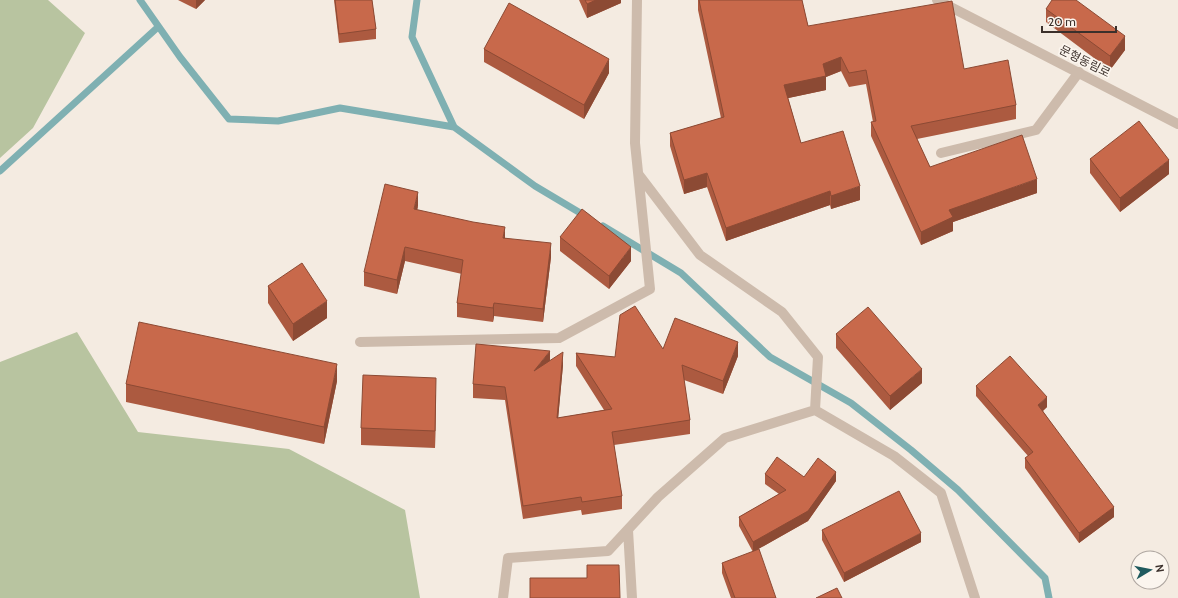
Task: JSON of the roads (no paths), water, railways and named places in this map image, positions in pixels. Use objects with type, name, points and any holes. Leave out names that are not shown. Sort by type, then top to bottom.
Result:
[{"type":"street","points":[[360,342],[559,338],[650,289],[635,143],[637,0]]},
{"type":"street","name":"문형동림로","points":[[937,0],[1178,124]]},
{"type":"street","points":[[941,153],[1036,130],[1079,72]]},
{"type":"street","points":[[639,175],[700,255],[782,312],[818,357],[815,405]]},
{"type":"street","points":[[503,598],[508,558],[608,551],[658,497],[725,438],[815,405]]},
{"type":"street","points":[[815,405],[894,456],[941,493],[975,598]]},
{"type":"street","points":[[628,530],[632,598]]},
{"type":"waterway","points":[[140,0],[180,57],[229,119],[278,121],[340,108],[454,127]]},
{"type":"waterway","points":[[417,0],[412,37],[454,127],[535,186],[587,217]]},
{"type":"waterway","points":[[0,171],[158,27]]},
{"type":"waterway","points":[[603,226],[681,273],[770,357],[851,403],[911,450],[958,490],[1045,578],[1049,598]]}]
